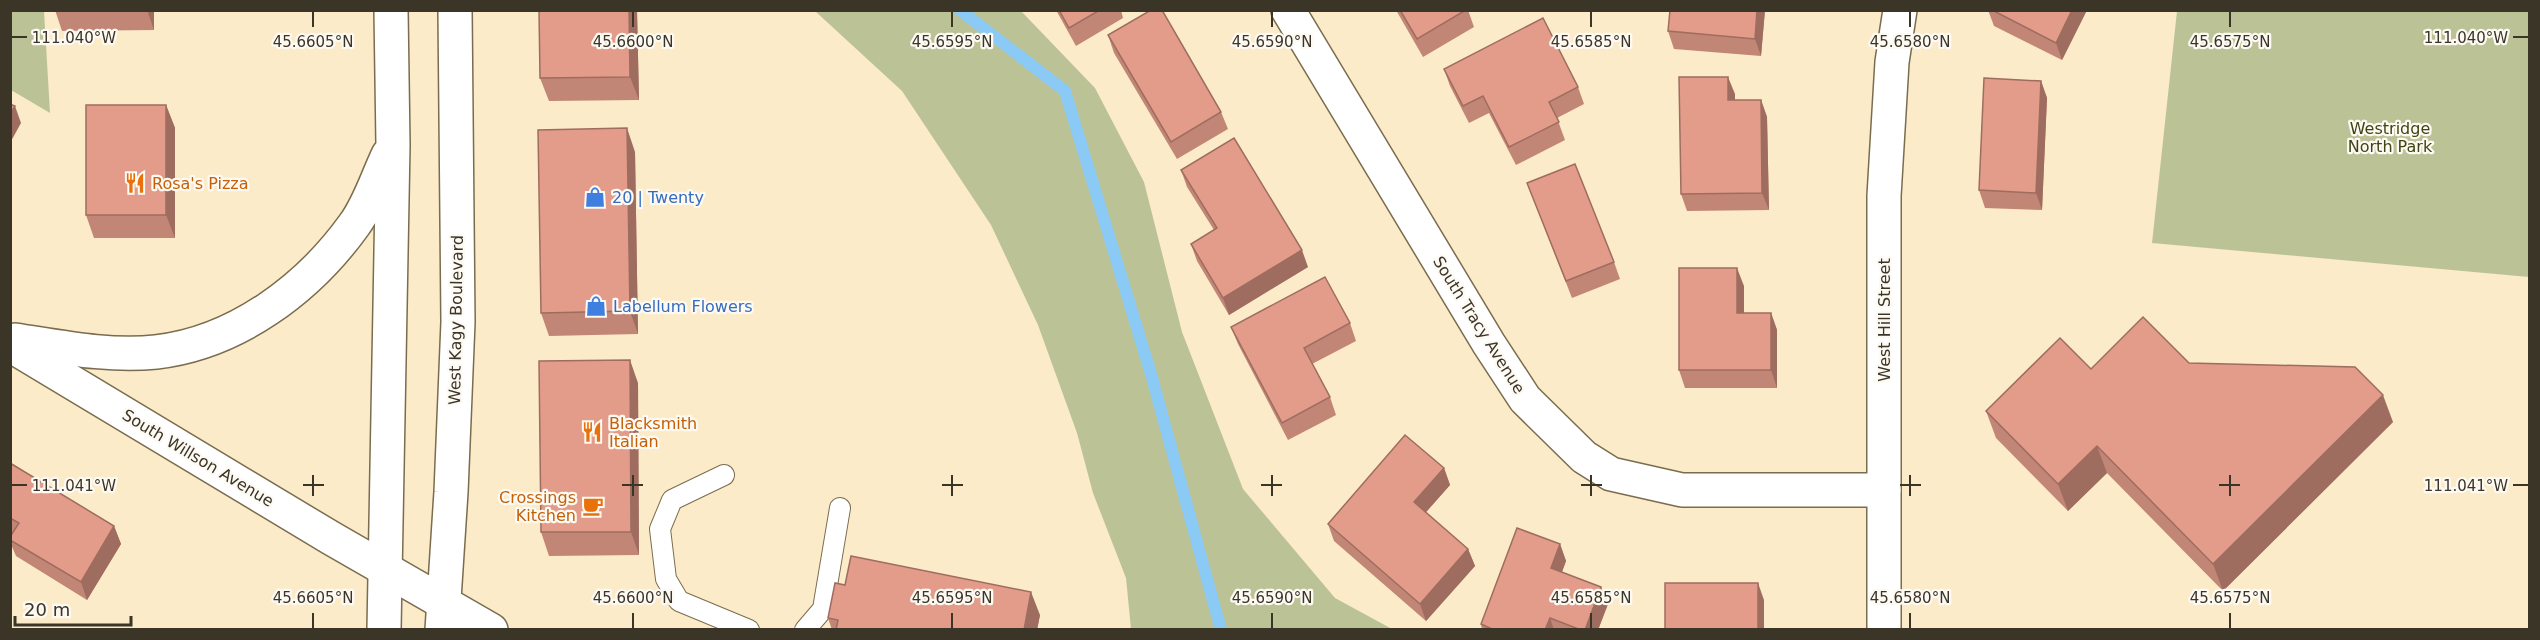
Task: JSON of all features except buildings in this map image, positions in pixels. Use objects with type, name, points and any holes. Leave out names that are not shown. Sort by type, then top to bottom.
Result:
[{"type":"main road","points":[[384,630],[393,146],[391,10]]},
{"type":"main road","name":"West Kagy Boulevard","points":[[443,616],[455,426],[458,322],[455,10]]},
{"type":"main road","name":"South Tracy Avenue","points":[[1288,10],[1489,344],[1525,399],[1584,457],[1611,474],[1682,490],[1884,490]]},
{"type":"main road","name":"West Hill Street","points":[[1884,630],[1884,196],[1892,62],[1900,10]]},
{"type":"main road","points":[[10,339],[100,353],[156,352],[213,338],[255,318],[299,285],[333,251],[356,223],[393,146]]},
{"type":"main road","name":"South Willson Avenue","points":[[10,345],[385,570],[443,616],[491,630]]},
{"type":"lane","points":[[724,475],[672,500],[660,529],[666,579],[679,602],[749,630]]},
{"type":"lane","points":[[805,630],[823,609],[840,508]]},
{"type":"green space","points":[[11,10],[44,11],[50,113],[11,90]]},
{"type":"green space","points":[[815,11],[1021,11],[1095,88],[1144,182],[1182,332],[1243,489],[1335,598],[1392,629],[1131,629],[1126,578],[1093,493],[1077,433],[1038,325],[991,225],[902,91]]},
{"type":"green space","name":"Westridge North Park","points":[[2177,11],[2529,11],[2529,277],[2152,243]]},
{"type":"waterway","points":[[960,10],[1065,91],[1151,374],[1221,630]]},
{"type":"place","name":"Rosa's Pizza","points":[[135,183]]},
{"type":"place","name":"20 | Twenty","points":[[595,197]]},
{"type":"place","name":"Labellum Flowers","points":[[596,306]]},
{"type":"place","name":"Blacksmith Italian","points":[[592,432]]},
{"type":"place","name":"Crossings Kitchen","points":[[593,506]]}]
